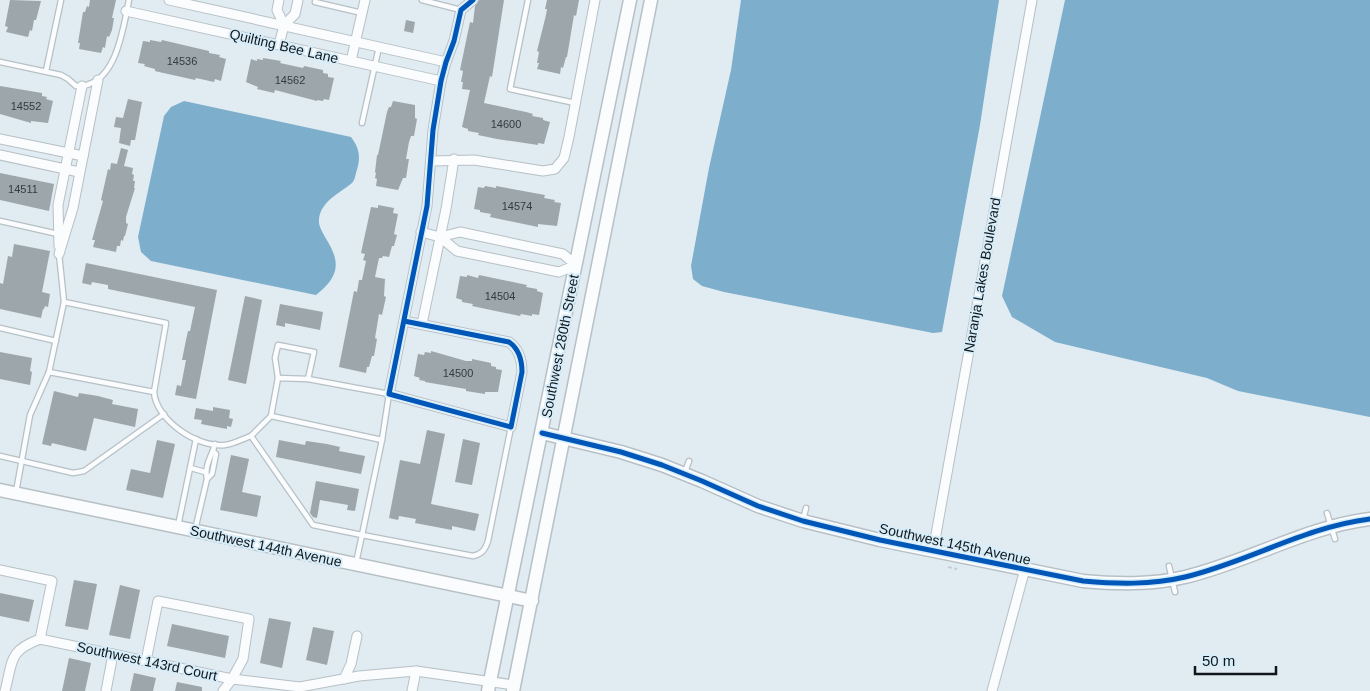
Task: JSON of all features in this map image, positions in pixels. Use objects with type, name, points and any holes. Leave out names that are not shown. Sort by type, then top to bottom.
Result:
[{"type":"street","name":"Quilting Bee Lane","points":[[169,0],[446,62]]},
{"type":"street","points":[[279,0],[277,10],[284,25]]},
{"type":"street","points":[[279,45],[284,25],[295,14],[298,0]]},
{"type":"street","points":[[351,61],[365,0]]},
{"type":"street","points":[[404,320],[509,342],[514,346],[522,364],[522,372],[511,427],[388,394],[427,206],[434,130],[441,82],[454,41],[461,10],[473,0]]},
{"type":"street","points":[[431,161],[474,160],[543,171],[555,169],[564,158],[595,0]]},
{"type":"street","name":"Southwest 280th Street","points":[[489,686],[630,0]]},
{"type":"street","name":"Southwest 280th Street","points":[[514,688],[651,0]]},
{"type":"street","name":"Naranja Lakes Boulevard","points":[[933,551],[1032,0]]},
{"type":"street","name":"Quilting Bee Lane","points":[[126,11],[441,82]]},
{"type":"street","points":[[622,36],[643,38]]},
{"type":"street","points":[[59,254],[73,208],[98,80]]},
{"type":"street","points":[[59,254],[58,205],[82,86]]},
{"type":"street","points":[[0,139],[83,156]]},
{"type":"street","points":[[0,155],[79,172]]},
{"type":"street","points":[[422,324],[446,209],[454,160]]},
{"type":"street","points":[[421,232],[440,237],[457,251],[559,272],[576,265]]},
{"type":"street","points":[[440,237],[460,232],[563,254],[576,265],[597,272]]},
{"type":"street","name":"Southwest 145th Avenue","points":[[542,433],[621,452],[684,474],[758,506],[803,521],[933,551],[1075,580],[1110,584],[1142,583],[1174,586],[1208,570],[1305,534],[1332,526],[1370,519]]},
{"type":"street","name":"Southwest 144th Avenue","points":[[0,490],[532,601]]},
{"type":"street","points":[[992,691],[1025,569]]},
{"type":"street","points":[[0,570],[52,581],[40,639],[24,645],[14,655],[5,691]]},
{"type":"street","points":[[146,661],[158,602],[249,619],[243,659],[232,679],[222,691]]},
{"type":"street","points":[[344,680],[351,664],[358,636]]},
{"type":"street","name":"Southwest 143rd Court","points":[[40,639],[232,679],[300,687],[328,687],[359,676],[416,672],[489,686],[514,688]]},
{"type":"street","points":[[106,691],[114,654]]},
{"type":"street","points":[[412,691],[416,672]]},
{"type":"lane","points":[[46,71],[61,0]]},
{"type":"lane","points":[[0,62],[46,71],[68,79],[76,86],[82,86],[98,80],[107,70],[117,52],[129,0]]},
{"type":"lane","points":[[422,0],[461,10]]},
{"type":"lane","points":[[528,0],[510,90],[575,103]]},
{"type":"lane","points":[[315,2],[362,13]]},
{"type":"lane","points":[[362,123],[379,46]]},
{"type":"lane","points":[[0,221],[58,234]]},
{"type":"lane","points":[[15,494],[30,415],[49,372],[64,302],[59,254]]},
{"type":"lane","points":[[64,302],[166,322],[154,399],[178,430],[196,440],[225,445],[251,436],[271,416],[278,378],[275,358],[278,345],[314,352],[308,379]]},
{"type":"lane","points":[[0,328],[56,341]]},
{"type":"lane","points":[[49,372],[154,392]]},
{"type":"lane","points":[[278,378],[308,379],[388,394],[382,440],[356,565]]},
{"type":"lane","points":[[0,456],[73,473],[84,471],[164,414]]},
{"type":"lane","points":[[271,416],[382,440]]},
{"type":"lane","points":[[251,436],[313,525],[473,556],[480,555],[485,550],[488,541],[511,427]]},
{"type":"lane","points":[[178,528],[196,440]]},
{"type":"lane","points":[[195,531],[207,479],[205,472],[214,444]]},
{"type":"lane","points":[[207,479],[212,474],[216,454],[213,451]]},
{"type":"lane","points":[[684,474],[689,461]]},
{"type":"lane","points":[[191,468],[205,472]]},
{"type":"lane","points":[[803,521],[806,508]]},
{"type":"lane","points":[[1327,513],[1335,540]]},
{"type":"lane","points":[[1169,566],[1174,586]]},
{"type":"path","points":[[948,567],[957,569]]},
{"type":"water","points":[[741,0],[999,0],[980,125],[942,332],[933,333],[724,292],[702,286],[693,279],[691,266],[709,168],[731,70]]},
{"type":"water","points":[[1065,0],[1370,0],[1370,417],[1238,391],[1207,378],[1055,342],[1012,317],[1002,296]]},
{"type":"water","points":[[184,101],[351,137],[354,141],[359,158],[354,181],[327,202],[320,213],[320,226],[334,254],[336,268],[330,281],[316,295],[151,261],[141,252],[138,237],[164,116],[171,107]]},
{"type":"building","points":[[10,0],[41,1],[36,20],[34,20],[32,31],[30,30],[28,37],[6,32],[8,27],[5,26]]},
{"type":"building","points":[[90,0],[116,0],[112,18],[114,18],[112,30],[109,37],[107,36],[105,48],[103,47],[101,53],[79,49],[80,43],[78,43],[83,12],[85,12],[87,6],[89,7]]},
{"type":"building","points":[[479,0],[504,0],[492,77],[490,76],[484,103],[533,114],[532,116],[543,118],[543,120],[550,122],[544,144],[538,143],[538,145],[497,139],[478,135],[479,133],[468,131],[468,129],[462,127],[470,90],[462,89],[463,71],[460,70],[470,22],[473,23],[475,6]]},
{"type":"building","points":[[547,0],[579,0],[576,16],[574,15],[567,57],[563,68],[561,67],[560,74],[537,69],[539,52],[537,51],[546,15]]},
{"type":"building","points":[[406,20],[415,22],[413,33],[404,31]]},
{"type":"building","points":[[150,40],[161,42],[162,40],[220,55],[219,57],[226,59],[221,81],[215,79],[214,82],[196,78],[195,80],[155,71],[155,69],[144,66],[145,64],[138,63],[143,41],[150,42]]},
{"type":"building","points":[[263,58],[303,68],[304,66],[323,70],[323,73],[328,74],[328,77],[334,78],[329,100],[317,101],[275,90],[274,93],[257,89],[258,87],[246,82],[251,59],[257,61],[257,59],[263,60]]},
{"type":"building","points":[[0,86],[42,93],[42,96],[47,97],[46,99],[53,101],[48,123],[31,121],[31,123],[0,114]]},
{"type":"building","points":[[128,99],[142,102],[135,140],[131,140],[130,146],[119,143],[121,128],[114,127],[116,117],[123,118]]},
{"type":"building","points":[[393,101],[415,105],[415,118],[417,119],[414,136],[411,136],[409,142],[406,159],[409,159],[406,178],[403,178],[398,190],[376,186],[377,179],[375,178],[377,155],[387,112]]},
{"type":"building","points":[[121,148],[128,150],[124,166],[133,168],[132,174],[134,175],[135,188],[126,217],[126,223],[128,224],[125,236],[123,241],[121,240],[120,246],[117,246],[116,252],[93,247],[95,240],[92,240],[103,201],[101,200],[108,169],[110,170],[111,163],[117,164]]},
{"type":"building","points":[[0,173],[54,184],[49,211],[0,200]]},
{"type":"building","points":[[485,186],[496,188],[496,186],[545,195],[544,198],[561,203],[557,226],[538,224],[538,227],[490,217],[491,214],[474,209],[478,187],[484,188]]},
{"type":"building","points":[[378,205],[394,208],[393,213],[398,214],[394,234],[397,235],[389,257],[383,256],[379,258],[375,277],[385,279],[384,296],[386,297],[382,315],[379,314],[374,356],[372,356],[366,373],[339,367],[354,291],[357,292],[359,280],[362,280],[366,261],[363,260],[365,254],[361,253],[371,207],[378,208]]},
{"type":"building","points":[[14,244],[50,251],[42,292],[50,294],[48,307],[45,306],[43,309],[41,318],[0,309],[0,283],[3,284],[8,256],[12,257]]},
{"type":"building","points":[[86,263],[217,290],[196,399],[175,395],[177,385],[181,386],[186,360],[182,360],[195,307],[108,289],[108,285],[92,282],[91,285],[82,283]]},
{"type":"building","points":[[467,275],[478,278],[479,275],[527,285],[526,287],[537,289],[537,291],[543,293],[539,315],[521,314],[520,316],[472,306],[473,304],[462,302],[462,300],[456,298],[460,276],[467,277]]},
{"type":"building","points":[[245,296],[262,300],[246,384],[228,380]]},
{"type":"building","points":[[280,304],[323,312],[320,330],[285,323],[285,327],[276,325]]},
{"type":"building","points":[[431,351],[466,361],[472,361],[472,359],[491,363],[491,366],[502,370],[498,392],[485,392],[485,394],[419,380],[420,378],[414,376],[418,354],[424,355],[425,352],[431,353]]},
{"type":"building","points":[[0,352],[32,358],[30,385],[0,379]]},
{"type":"building","points":[[54,391],[78,397],[79,393],[98,396],[113,400],[112,404],[138,409],[135,427],[94,418],[86,451],[52,443],[51,446],[42,444]]},
{"type":"building","points":[[213,407],[230,410],[229,418],[233,419],[231,427],[227,426],[227,429],[201,424],[202,420],[194,419],[196,408],[213,411]]},
{"type":"building","points":[[427,430],[445,434],[431,504],[479,514],[475,531],[452,526],[452,530],[415,523],[416,519],[399,516],[398,520],[389,518],[400,460],[420,464]]},
{"type":"building","points":[[463,439],[480,443],[472,485],[455,482]]},
{"type":"building","points":[[157,440],[175,444],[163,498],[126,490],[131,469],[150,473]]},
{"type":"building","points":[[279,440],[305,445],[306,441],[327,444],[340,447],[339,451],[365,456],[361,474],[276,457]]},
{"type":"building","points":[[231,455],[249,459],[242,492],[261,496],[257,517],[220,510]]},
{"type":"building","points":[[316,481],[359,489],[355,511],[347,510],[348,505],[320,500],[317,518],[313,517],[310,513]]},
{"type":"building","points":[[74,580],[97,584],[88,630],[65,626]]},
{"type":"building","points":[[120,585],[140,590],[130,639],[109,635]]},
{"type":"building","points":[[0,593],[34,600],[29,622],[0,616]]},
{"type":"building","points":[[269,618],[291,622],[282,668],[260,663]]},
{"type":"building","points":[[172,624],[229,636],[225,658],[167,646]]},
{"type":"building","points":[[313,627],[334,631],[327,665],[306,660]]},
{"type":"building","points":[[69,658],[91,663],[85,691],[62,691]]},
{"type":"building","points":[[134,673],[156,678],[153,691],[130,691]]},
{"type":"building","points":[[177,682],[202,687],[202,691],[175,691]]},
{"type":"cycle path","points":[[404,321],[509,342],[519,355],[522,372],[511,427],[389,394],[427,206],[433,130],[441,81],[454,41],[461,10],[473,0]]},
{"type":"cycle path","points":[[542,433],[621,452],[662,465],[758,506],[803,521],[880,540],[1083,581],[1134,583],[1172,580],[1208,571],[1323,529],[1370,519]]}]
